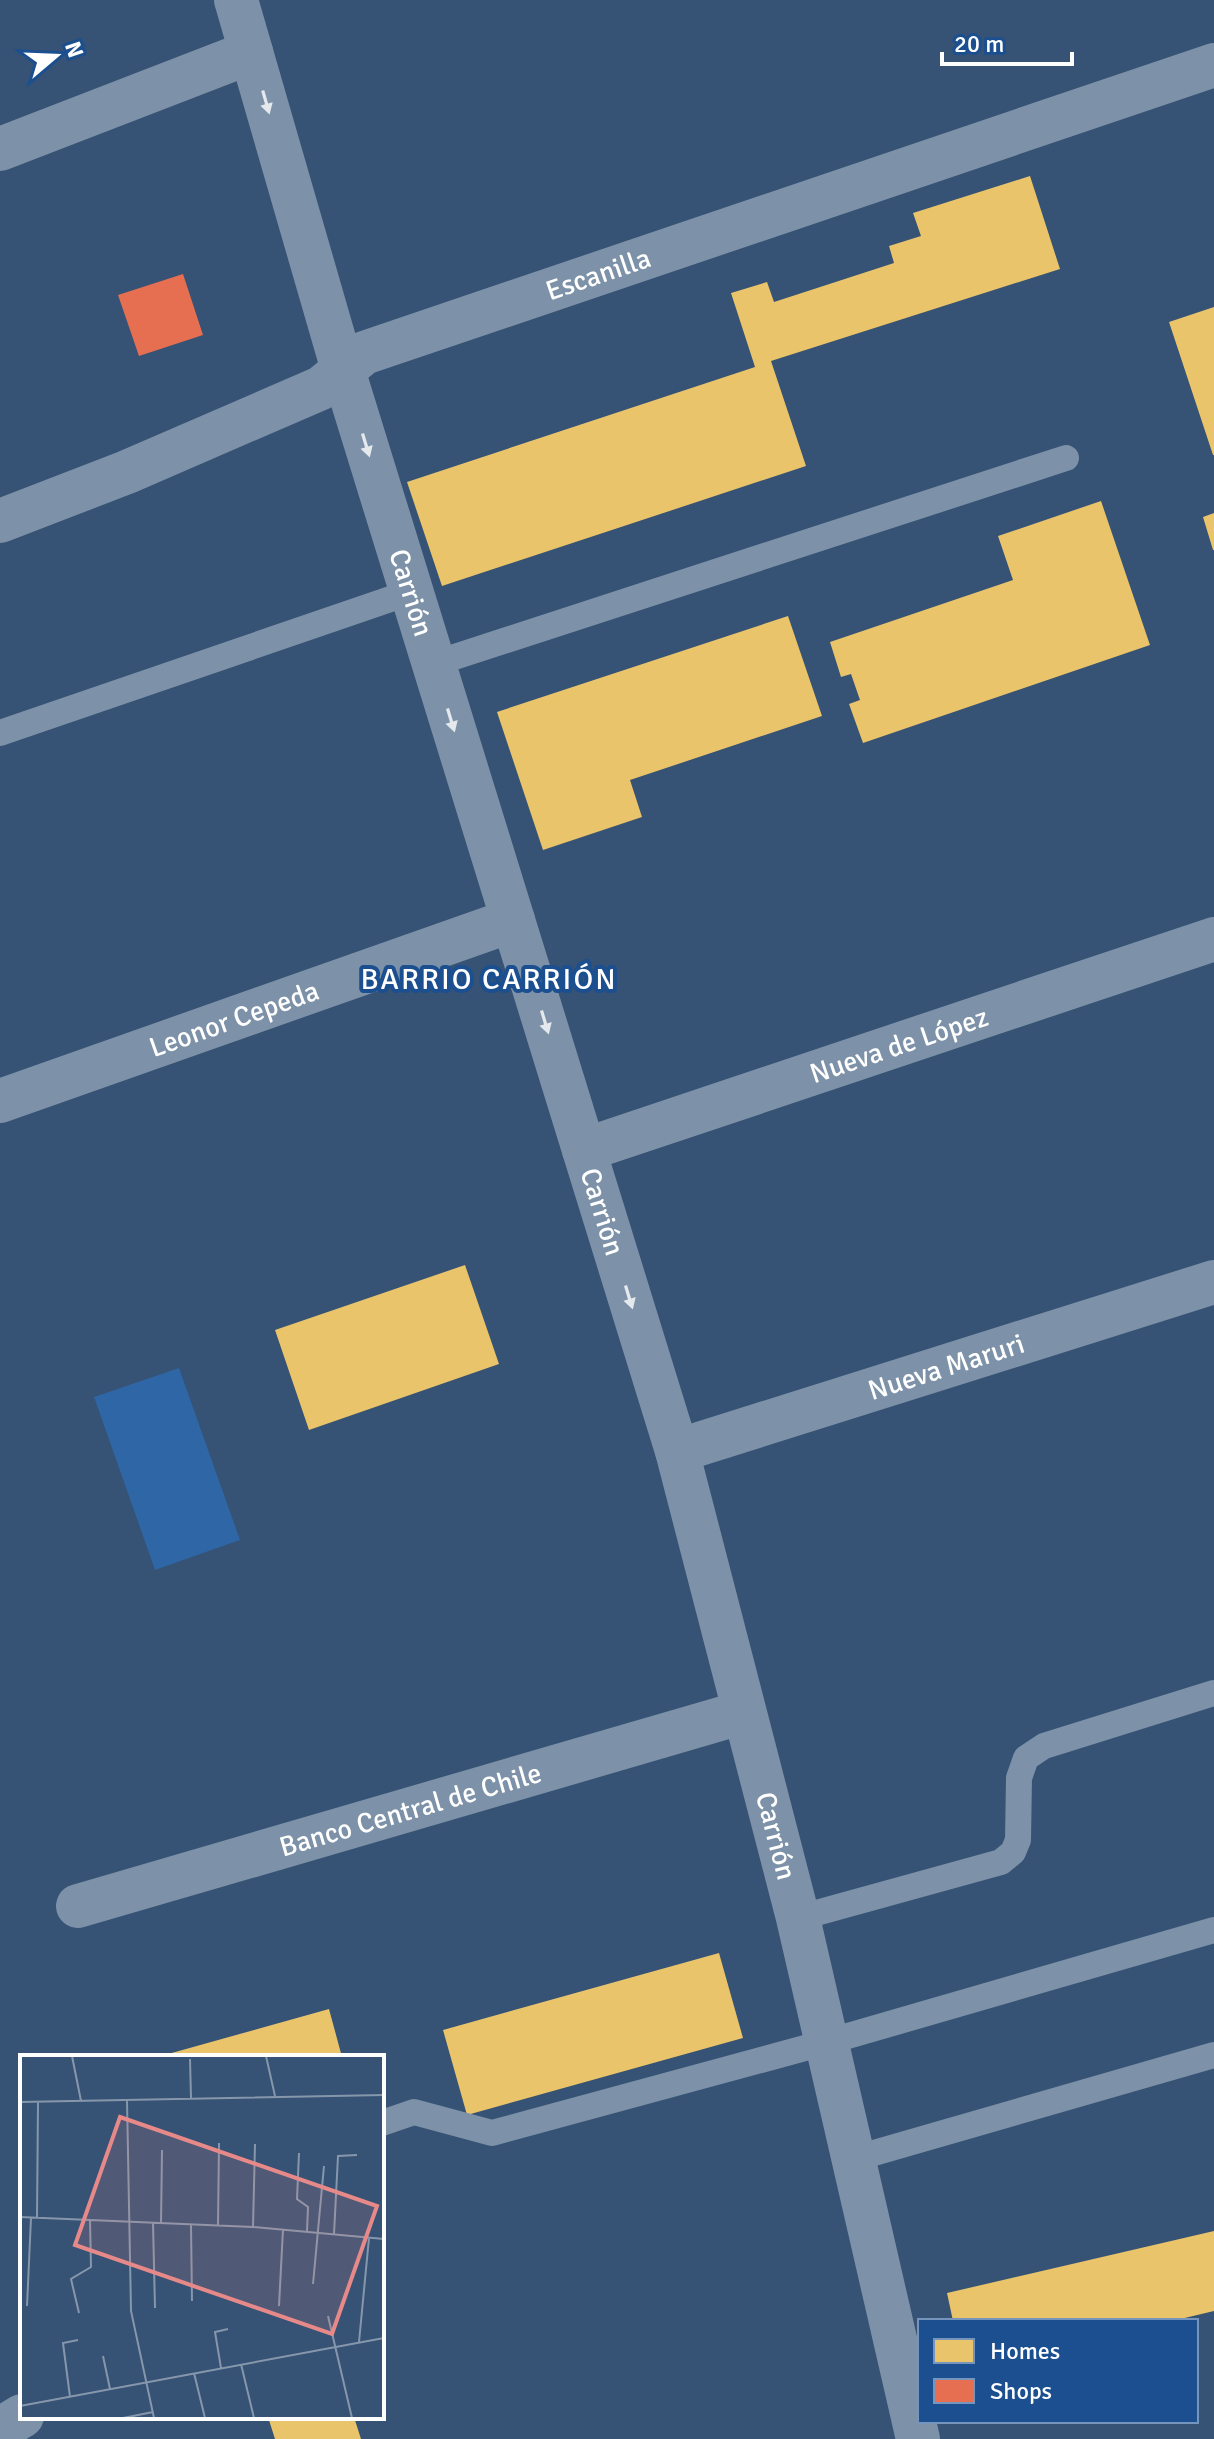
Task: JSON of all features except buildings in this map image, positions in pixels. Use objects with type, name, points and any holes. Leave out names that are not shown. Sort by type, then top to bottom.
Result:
[{"type":"street","name":"Carrión","points":[[236,0],[343,370],[677,1451],[798,1918],[918,2439]]},
{"type":"street","points":[[0,149],[251,52]]},
{"type":"street","name":"Escanilla","points":[[0,521],[127,472],[321,388],[364,353],[1214,65]]},
{"type":"street","name":"Leonor Cepeda","points":[[0,1101],[513,920]]},
{"type":"street","name":"Nueva de López","points":[[584,1150],[1214,939]]},
{"type":"street","name":"Nueva Maruri","points":[[677,1451],[1214,1282]]},
{"type":"street","name":"Banco Central de Chile","points":[[78,1906],[744,1712]]},
{"type":"street","points":[[0,2429],[20,2417]]},
{"type":"lane","points":[[433,664],[1066,458]]},
{"type":"lane","points":[[0,733],[411,592]]},
{"type":"lane","points":[[798,1918],[1001,1862],[1013,1852],[1018,1840],[1019,1778],[1026,1758],[1044,1746],[1214,1693]]},
{"type":"lane","points":[[384,2122],[414,2112],[492,2133],[827,2042],[1214,1930]]},
{"type":"lane","points":[[853,2159],[1214,2055]]},
{"type":"shaded area","points":[[179,1368],[240,1540],[155,1570],[94,1397]]},
{"type":"district","name":"BARRIO CARRIÓN","points":[[489,979]]}]
